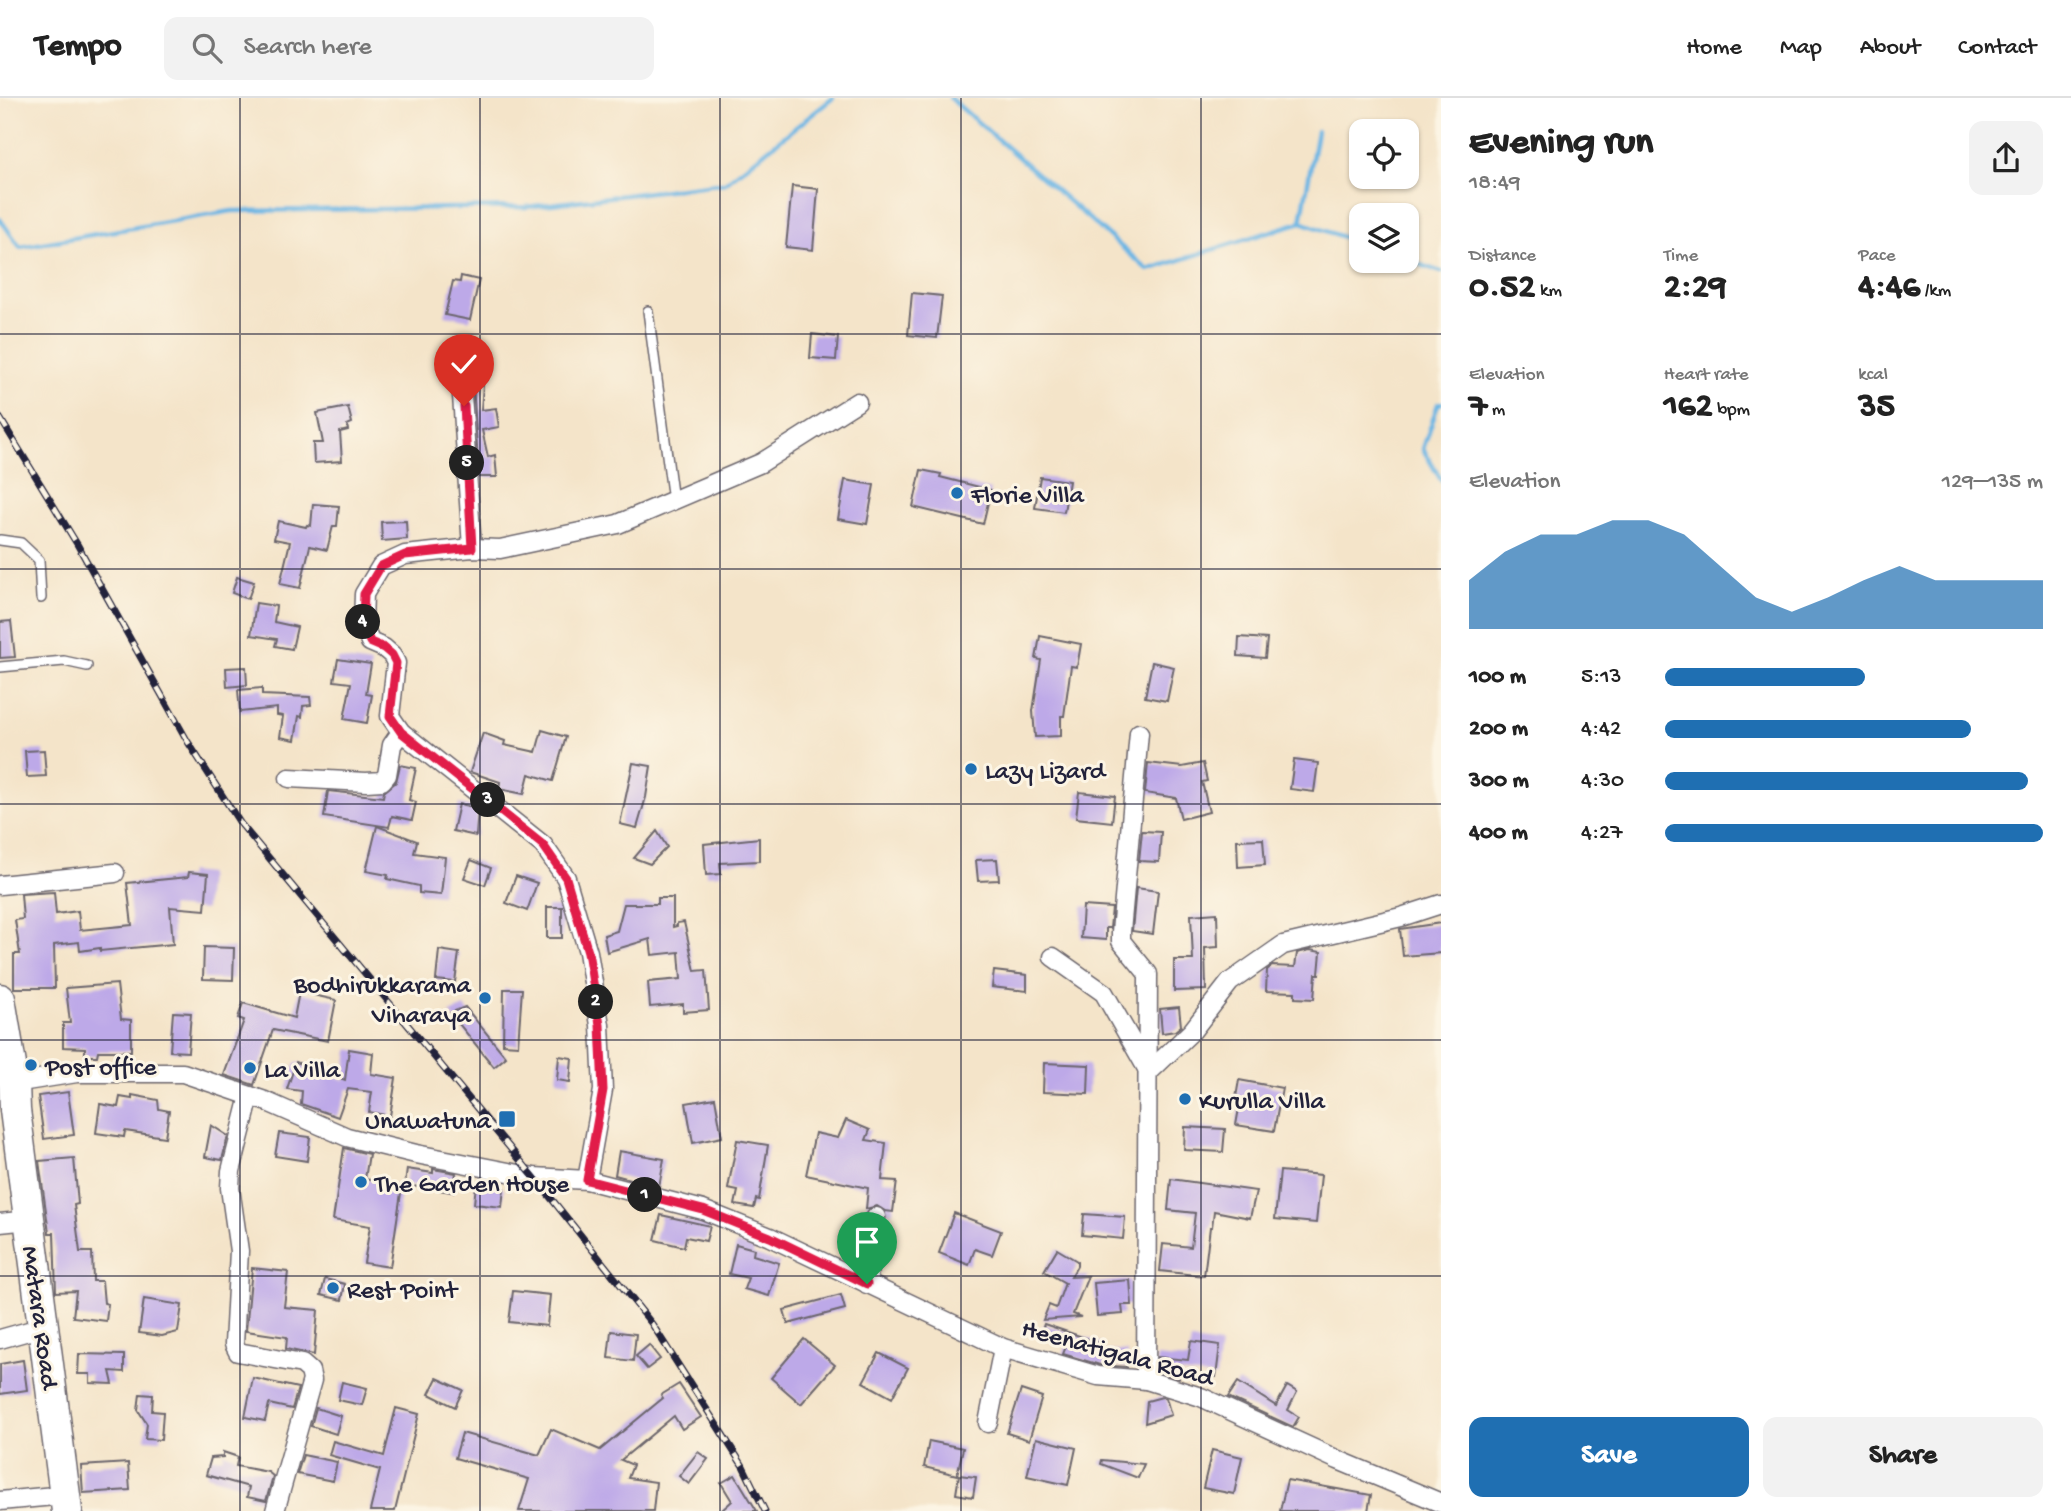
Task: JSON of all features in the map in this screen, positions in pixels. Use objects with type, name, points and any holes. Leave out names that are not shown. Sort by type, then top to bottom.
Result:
[{"type":"highway","name":"Matara Road","points":[[0,999],[10,1101],[15,1221],[43,1327],[66,1503]]},
{"type":"street","points":[[459,349],[472,548]]},
{"type":"street","points":[[587,1180],[603,1090],[600,1025],[588,952],[566,878],[543,845],[401,732],[390,716],[396,663],[384,648],[370,642],[363,623],[364,594],[381,566],[405,555],[472,548],[500,549],[618,524],[761,463],[857,402]]},
{"type":"street","points":[[289,778],[382,781],[387,775],[392,745],[401,732]]},
{"type":"street","points":[[1139,733],[1121,941],[1148,974],[1149,1072],[1144,1322],[1146,1380]]},
{"type":"street","points":[[0,885],[115,873]]},
{"type":"street","points":[[1149,1072],[1192,1031],[1230,982],[1283,945],[1401,917],[1441,904]]},
{"type":"street","points":[[1053,957],[1104,993],[1149,1072]]},
{"type":"street","name":"Heenatigala Road","points":[[10,1101],[76,1073],[183,1073],[250,1096],[332,1128],[347,1137],[416,1154],[534,1177],[587,1180],[703,1210],[770,1237],[1003,1348],[1098,1376],[1146,1380],[1201,1397],[1338,1460],[1441,1503]]},
{"type":"street","points":[[250,1096],[230,1188],[239,1251],[234,1344],[238,1352],[302,1364],[310,1371],[312,1380],[275,1511]]},
{"type":"street","points":[[867,1284],[876,1217]]},
{"type":"street","points":[[0,1339],[43,1327]]},
{"type":"street","points":[[988,1423],[1003,1348]]},
{"type":"street","points":[[0,1501],[66,1503]]},
{"type":"lane","points":[[648,311],[673,501]]},
{"type":"lane","points":[[0,540],[21,543],[39,560],[41,598]]},
{"type":"lane","points":[[0,667],[64,661],[87,666]]},
{"type":"building","points":[[792,186],[818,189],[813,250],[786,247]]},
{"type":"building","points":[[461,276],[479,280],[470,320],[445,315],[453,281],[460,282]]},
{"type":"building","points":[[912,293],[942,296],[937,338],[908,335]]},
{"type":"building","points":[[812,334],[838,337],[836,360],[810,358]]},
{"type":"building","points":[[473,384],[483,385],[481,410],[496,408],[499,427],[482,430],[488,457],[495,455],[497,477],[479,477]]},
{"type":"building","points":[[348,407],[352,423],[347,425],[348,430],[340,432],[342,461],[314,463],[313,443],[323,443],[317,413]]},
{"type":"building","points":[[921,470],[991,490],[983,524],[913,507]]},
{"type":"building","points":[[1040,477],[1069,481],[1064,512],[1035,508]]},
{"type":"building","points":[[845,480],[874,485],[867,524],[838,519]]},
{"type":"building","points":[[313,504],[339,506],[337,526],[333,526],[327,550],[310,546],[300,588],[280,584],[290,542],[274,539],[278,521],[311,526]]},
{"type":"building","points":[[406,521],[407,539],[382,541],[381,522]]},
{"type":"building","points":[[237,577],[254,582],[248,599],[232,593]]},
{"type":"building","points":[[256,603],[276,606],[274,622],[297,627],[292,649],[275,646],[277,639],[251,635]]},
{"type":"building","points":[[11,621],[15,657],[0,658],[0,622]]},
{"type":"building","points":[[1040,636],[1081,644],[1077,667],[1071,666],[1064,716],[1061,716],[1061,736],[1035,737],[1033,711],[1041,660],[1036,659]]},
{"type":"building","points":[[1239,637],[1267,639],[1265,658],[1238,656]]},
{"type":"building","points":[[338,659],[371,664],[366,694],[372,695],[367,723],[344,719],[351,683],[334,681]]},
{"type":"building","points":[[1152,662],[1174,667],[1167,701],[1145,697]]},
{"type":"building","points":[[246,667],[247,685],[227,687],[226,668]]},
{"type":"building","points":[[262,688],[262,695],[310,697],[311,705],[303,706],[302,717],[299,716],[295,740],[280,737],[283,716],[277,715],[277,708],[240,712],[238,690]]},
{"type":"building","points":[[542,730],[566,737],[553,781],[529,774],[524,794],[499,789],[500,782],[470,772],[483,733],[505,741],[504,745],[536,752]]},
{"type":"building","points":[[44,750],[46,776],[27,777],[25,751]]},
{"type":"building","points":[[1294,760],[1318,763],[1314,792],[1290,789]]},
{"type":"building","points":[[633,763],[651,766],[637,828],[620,824]]},
{"type":"building","points":[[1148,763],[1182,767],[1203,763],[1207,781],[1202,782],[1209,812],[1181,819],[1176,798],[1145,793]]},
{"type":"building","points":[[400,765],[416,768],[409,800],[416,802],[412,820],[392,816],[389,827],[324,817],[328,791],[383,797],[384,792],[396,782]]},
{"type":"building","points":[[1079,792],[1115,796],[1112,822],[1076,818]]},
{"type":"building","points":[[459,804],[478,808],[476,836],[453,831]]},
{"type":"building","points":[[377,826],[417,841],[414,853],[445,857],[441,895],[419,893],[419,886],[387,879],[388,875],[366,871]]},
{"type":"building","points":[[657,831],[667,847],[650,864],[634,858]]},
{"type":"building","points":[[1142,831],[1161,832],[1159,862],[1139,861]]},
{"type":"building","points":[[759,838],[759,861],[720,863],[721,874],[706,875],[704,844]]},
{"type":"building","points":[[1263,839],[1265,865],[1238,867],[1237,840]]},
{"type":"building","points":[[997,859],[999,880],[978,881],[976,860]]},
{"type":"building","points":[[471,860],[491,868],[485,885],[464,878]]},
{"type":"building","points":[[189,872],[208,874],[205,910],[170,907],[173,944],[100,951],[100,948],[80,951],[79,942],[54,945],[55,988],[14,988],[14,954],[20,954],[15,920],[23,919],[21,894],[54,892],[56,914],[78,911],[80,930],[132,925],[127,883],[188,877]]},
{"type":"building","points":[[516,876],[537,883],[527,911],[506,903]]},
{"type":"building","points":[[1136,888],[1158,891],[1153,934],[1132,931]]},
{"type":"building","points":[[658,898],[673,898],[673,927],[684,922],[695,971],[706,970],[709,1010],[683,1012],[683,1004],[650,1007],[648,982],[681,979],[679,952],[652,955],[650,939],[607,952],[604,935],[617,931],[624,904],[658,904]]},
{"type":"building","points":[[1083,906],[1112,908],[1110,928],[1106,928],[1106,940],[1081,938]]},
{"type":"building","points":[[547,907],[562,907],[562,938],[547,938]]},
{"type":"building","points":[[1217,913],[1218,947],[1205,948],[1206,990],[1174,991],[1174,960],[1193,960],[1191,915]]},
{"type":"building","points":[[1441,923],[1441,953],[1403,956],[1400,929]]},
{"type":"building","points":[[204,947],[234,948],[233,980],[203,979]]},
{"type":"building","points":[[439,950],[459,953],[455,982],[436,980]]},
{"type":"building","points":[[1310,950],[1321,952],[1314,999],[1295,998],[1295,992],[1266,991],[1267,970],[1272,966],[1295,967],[1297,953]]},
{"type":"building","points":[[994,971],[1027,975],[1027,991],[992,987]]},
{"type":"building","points":[[117,984],[121,1019],[131,1020],[131,1051],[98,1051],[97,1056],[85,1056],[85,1048],[63,1047],[63,1023],[70,1023],[66,988]]},
{"type":"building","points":[[504,989],[522,989],[518,1045],[503,1044]]},
{"type":"building","points":[[299,992],[336,1000],[328,1041],[273,1030],[254,1085],[224,1075],[244,1020],[238,1018],[243,1003],[294,1018]]},
{"type":"building","points":[[465,1007],[506,1057],[494,1067],[450,1013]]},
{"type":"building","points":[[1179,1007],[1181,1026],[1175,1031],[1162,1033],[1160,1009]]},
{"type":"building","points":[[173,1012],[191,1013],[188,1052],[170,1051]]},
{"type":"building","points":[[349,1049],[373,1053],[371,1074],[396,1078],[390,1116],[369,1112],[372,1092],[348,1089],[338,1117],[301,1104],[302,1091],[287,1089],[296,1062],[345,1080]]},
{"type":"building","points":[[559,1056],[572,1058],[570,1082],[557,1080]]},
{"type":"building","points":[[1044,1063],[1089,1065],[1088,1094],[1043,1092]]},
{"type":"building","points":[[1239,1080],[1282,1088],[1274,1131],[1236,1125],[1240,1103],[1235,1103]]},
{"type":"building","points":[[68,1092],[74,1135],[44,1139],[38,1096]]},
{"type":"building","points":[[132,1095],[158,1100],[159,1109],[169,1111],[165,1137],[125,1131],[124,1137],[96,1133],[100,1104],[118,1107],[120,1097],[132,1099]]},
{"type":"building","points":[[715,1098],[722,1137],[693,1143],[686,1103]]},
{"type":"building","points":[[846,1120],[870,1130],[866,1140],[886,1143],[882,1180],[897,1181],[893,1212],[877,1206],[866,1209],[868,1188],[806,1175],[815,1133],[838,1138]]},
{"type":"building","points":[[211,1125],[228,1136],[222,1160],[205,1157]]},
{"type":"building","points":[[1185,1127],[1225,1129],[1223,1152],[1184,1150]]},
{"type":"building","points":[[279,1133],[310,1137],[307,1161],[275,1156]]},
{"type":"building","points":[[737,1140],[768,1145],[759,1200],[756,1199],[754,1208],[735,1205],[738,1191],[728,1189]]},
{"type":"building","name":"The Garden House","points":[[344,1148],[369,1154],[365,1179],[402,1186],[390,1267],[364,1263],[370,1226],[333,1220]]},
{"type":"building","points":[[619,1151],[664,1159],[659,1187],[615,1175]]},
{"type":"building","points":[[74,1158],[78,1204],[74,1205],[80,1252],[92,1252],[93,1281],[102,1281],[104,1303],[108,1304],[106,1321],[73,1317],[76,1291],[56,1292],[54,1233],[49,1233],[39,1161]]},
{"type":"building","points":[[407,1169],[433,1173],[433,1169],[456,1173],[453,1192],[405,1185]]},
{"type":"building","points":[[1280,1171],[1321,1175],[1316,1223],[1275,1219]]},
{"type":"building","points":[[1171,1179],[1256,1191],[1250,1218],[1214,1211],[1204,1276],[1160,1271],[1163,1244],[1191,1247],[1195,1213],[1168,1210]]},
{"type":"building","points":[[476,1184],[504,1188],[502,1207],[474,1204]]},
{"type":"building","points":[[954,1213],[1001,1231],[992,1255],[975,1249],[969,1265],[939,1253]]},
{"type":"building","points":[[1084,1214],[1125,1217],[1123,1239],[1082,1235]]},
{"type":"building","points":[[661,1215],[710,1226],[706,1241],[686,1237],[684,1247],[655,1240]]},
{"type":"building","points":[[736,1244],[754,1249],[753,1255],[779,1263],[769,1296],[744,1289],[748,1278],[729,1274]]},
{"type":"building","points":[[1057,1249],[1077,1261],[1071,1277],[1088,1276],[1073,1314],[1081,1317],[1043,1320],[1049,1305],[1056,1308],[1065,1283],[1044,1271]]},
{"type":"building","points":[[252,1268],[288,1272],[284,1307],[318,1310],[314,1355],[286,1349],[287,1337],[246,1331]]},
{"type":"building","points":[[325,1279],[345,1284],[342,1300],[321,1295]]},
{"type":"building","points":[[1130,1280],[1132,1305],[1122,1305],[1123,1314],[1097,1316],[1094,1283]]},
{"type":"building","points":[[513,1291],[550,1295],[547,1326],[509,1322]]},
{"type":"building","points":[[841,1295],[845,1309],[788,1324],[784,1310]]},
{"type":"building","points":[[144,1299],[182,1305],[178,1332],[162,1336],[139,1333]]},
{"type":"building","points":[[1044,1324],[1103,1344],[1101,1351],[1127,1352],[1127,1367],[1100,1365],[1063,1354],[1067,1344],[1040,1334]]},
{"type":"building","points":[[611,1331],[636,1334],[633,1361],[608,1358]]},
{"type":"building","points":[[804,1339],[835,1365],[801,1404],[771,1378]]},
{"type":"building","points":[[1191,1341],[1220,1345],[1216,1377],[1179,1373],[1179,1378],[1157,1372],[1157,1357],[1188,1360]]},
{"type":"building","points":[[649,1345],[660,1359],[647,1369],[636,1356]]},
{"type":"building","points":[[879,1353],[908,1368],[892,1398],[863,1382]]},
{"type":"building","points":[[79,1354],[124,1355],[124,1372],[110,1371],[113,1384],[90,1383],[90,1374],[78,1374]]},
{"type":"building","points":[[23,1360],[27,1390],[0,1394],[0,1364]]},
{"type":"building","points":[[253,1378],[298,1388],[292,1409],[269,1404],[265,1421],[245,1417]]},
{"type":"building","points":[[437,1378],[463,1390],[455,1407],[429,1394]]},
{"type":"building","points":[[342,1382],[367,1388],[362,1405],[338,1400]]},
{"type":"building","points":[[1238,1382],[1276,1406],[1287,1386],[1297,1392],[1288,1410],[1299,1417],[1293,1427],[1228,1397]]},
{"type":"building","points":[[679,1384],[701,1417],[682,1429],[674,1416],[621,1460],[633,1465],[628,1478],[656,1482],[653,1511],[519,1511],[529,1479],[455,1458],[462,1433],[539,1455],[551,1429],[600,1450],[663,1398],[661,1395]]},
{"type":"building","points":[[1021,1390],[1042,1397],[1029,1440],[1007,1433]]},
{"type":"building","points":[[140,1394],[153,1395],[152,1411],[163,1412],[161,1440],[145,1439],[147,1424],[138,1410]]},
{"type":"building","points":[[1166,1398],[1171,1415],[1145,1423],[1147,1401]]},
{"type":"building","points":[[316,1408],[341,1416],[336,1434],[311,1426]]},
{"type":"building","points":[[396,1408],[419,1414],[395,1511],[370,1511],[380,1470],[329,1455],[333,1441],[384,1456]]},
{"type":"building","points":[[1036,1438],[1076,1448],[1068,1485],[1027,1476]]},
{"type":"building","points":[[929,1441],[963,1448],[957,1475],[924,1467]]},
{"type":"building","points":[[1212,1450],[1242,1457],[1234,1494],[1203,1488]]},
{"type":"building","points":[[223,1452],[238,1457],[236,1466],[268,1472],[273,1476],[266,1501],[247,1497],[249,1487],[206,1475],[211,1458],[223,1457]]},
{"type":"building","points":[[698,1452],[708,1459],[689,1484],[679,1476]]},
{"type":"building","points":[[303,1455],[337,1462],[333,1481],[297,1474]]},
{"type":"building","points":[[1102,1460],[1144,1464],[1138,1478],[1101,1464]]},
{"type":"building","points":[[128,1463],[130,1490],[83,1493],[81,1466]]},
{"type":"building","points":[[735,1475],[757,1511],[721,1511],[732,1501],[721,1483]]},
{"type":"building","points":[[959,1475],[976,1477],[973,1497],[956,1494]]},
{"type":"building","points":[[1287,1480],[1371,1495],[1368,1511],[1280,1511]]},
{"type":"waterway","points":[[0,219],[20,247],[232,211],[526,207],[725,183],[833,98]]},
{"type":"waterway","points":[[950,98],[1148,270],[1301,222],[1349,239]]},
{"type":"waterway","points":[[1301,222],[1317,131]]},
{"type":"waterway","points":[[1419,264],[1441,272]]},
{"type":"waterway","points":[[1441,403],[1438,404],[1423,449],[1441,480]]},
{"type":"railway","points":[[0,418],[77,544],[188,742],[240,823],[534,1177],[652,1324],[743,1466],[765,1511]]},
{"type":"place","name":"Florie Villa","points":[[957,493]]},
{"type":"place","name":"Lazy Lizard","points":[[971,769]]},
{"type":"place","name":"Bodhirukkarama Viharaya","points":[[485,998]]},
{"type":"place","name":"Post office","points":[[31,1065]]},
{"type":"place","name":"La Villa","points":[[250,1068]]},
{"type":"place","name":"Kurulla Villa","points":[[1185,1099]]},
{"type":"place","name":"Unawatuna","points":[[507,1119]]},
{"type":"place","name":"The Garden House","points":[[361,1182]]},
{"type":"place","name":"Rest Point","points":[[333,1288]]},
{"type":"route","points":[[464,406],[472,548],[405,555],[381,566],[364,594],[363,623],[370,642],[384,648],[396,663],[390,716],[401,732],[543,845],[566,878],[588,952],[600,1025],[603,1090],[587,1180],[703,1210],[770,1237],[867,1284]]}]
